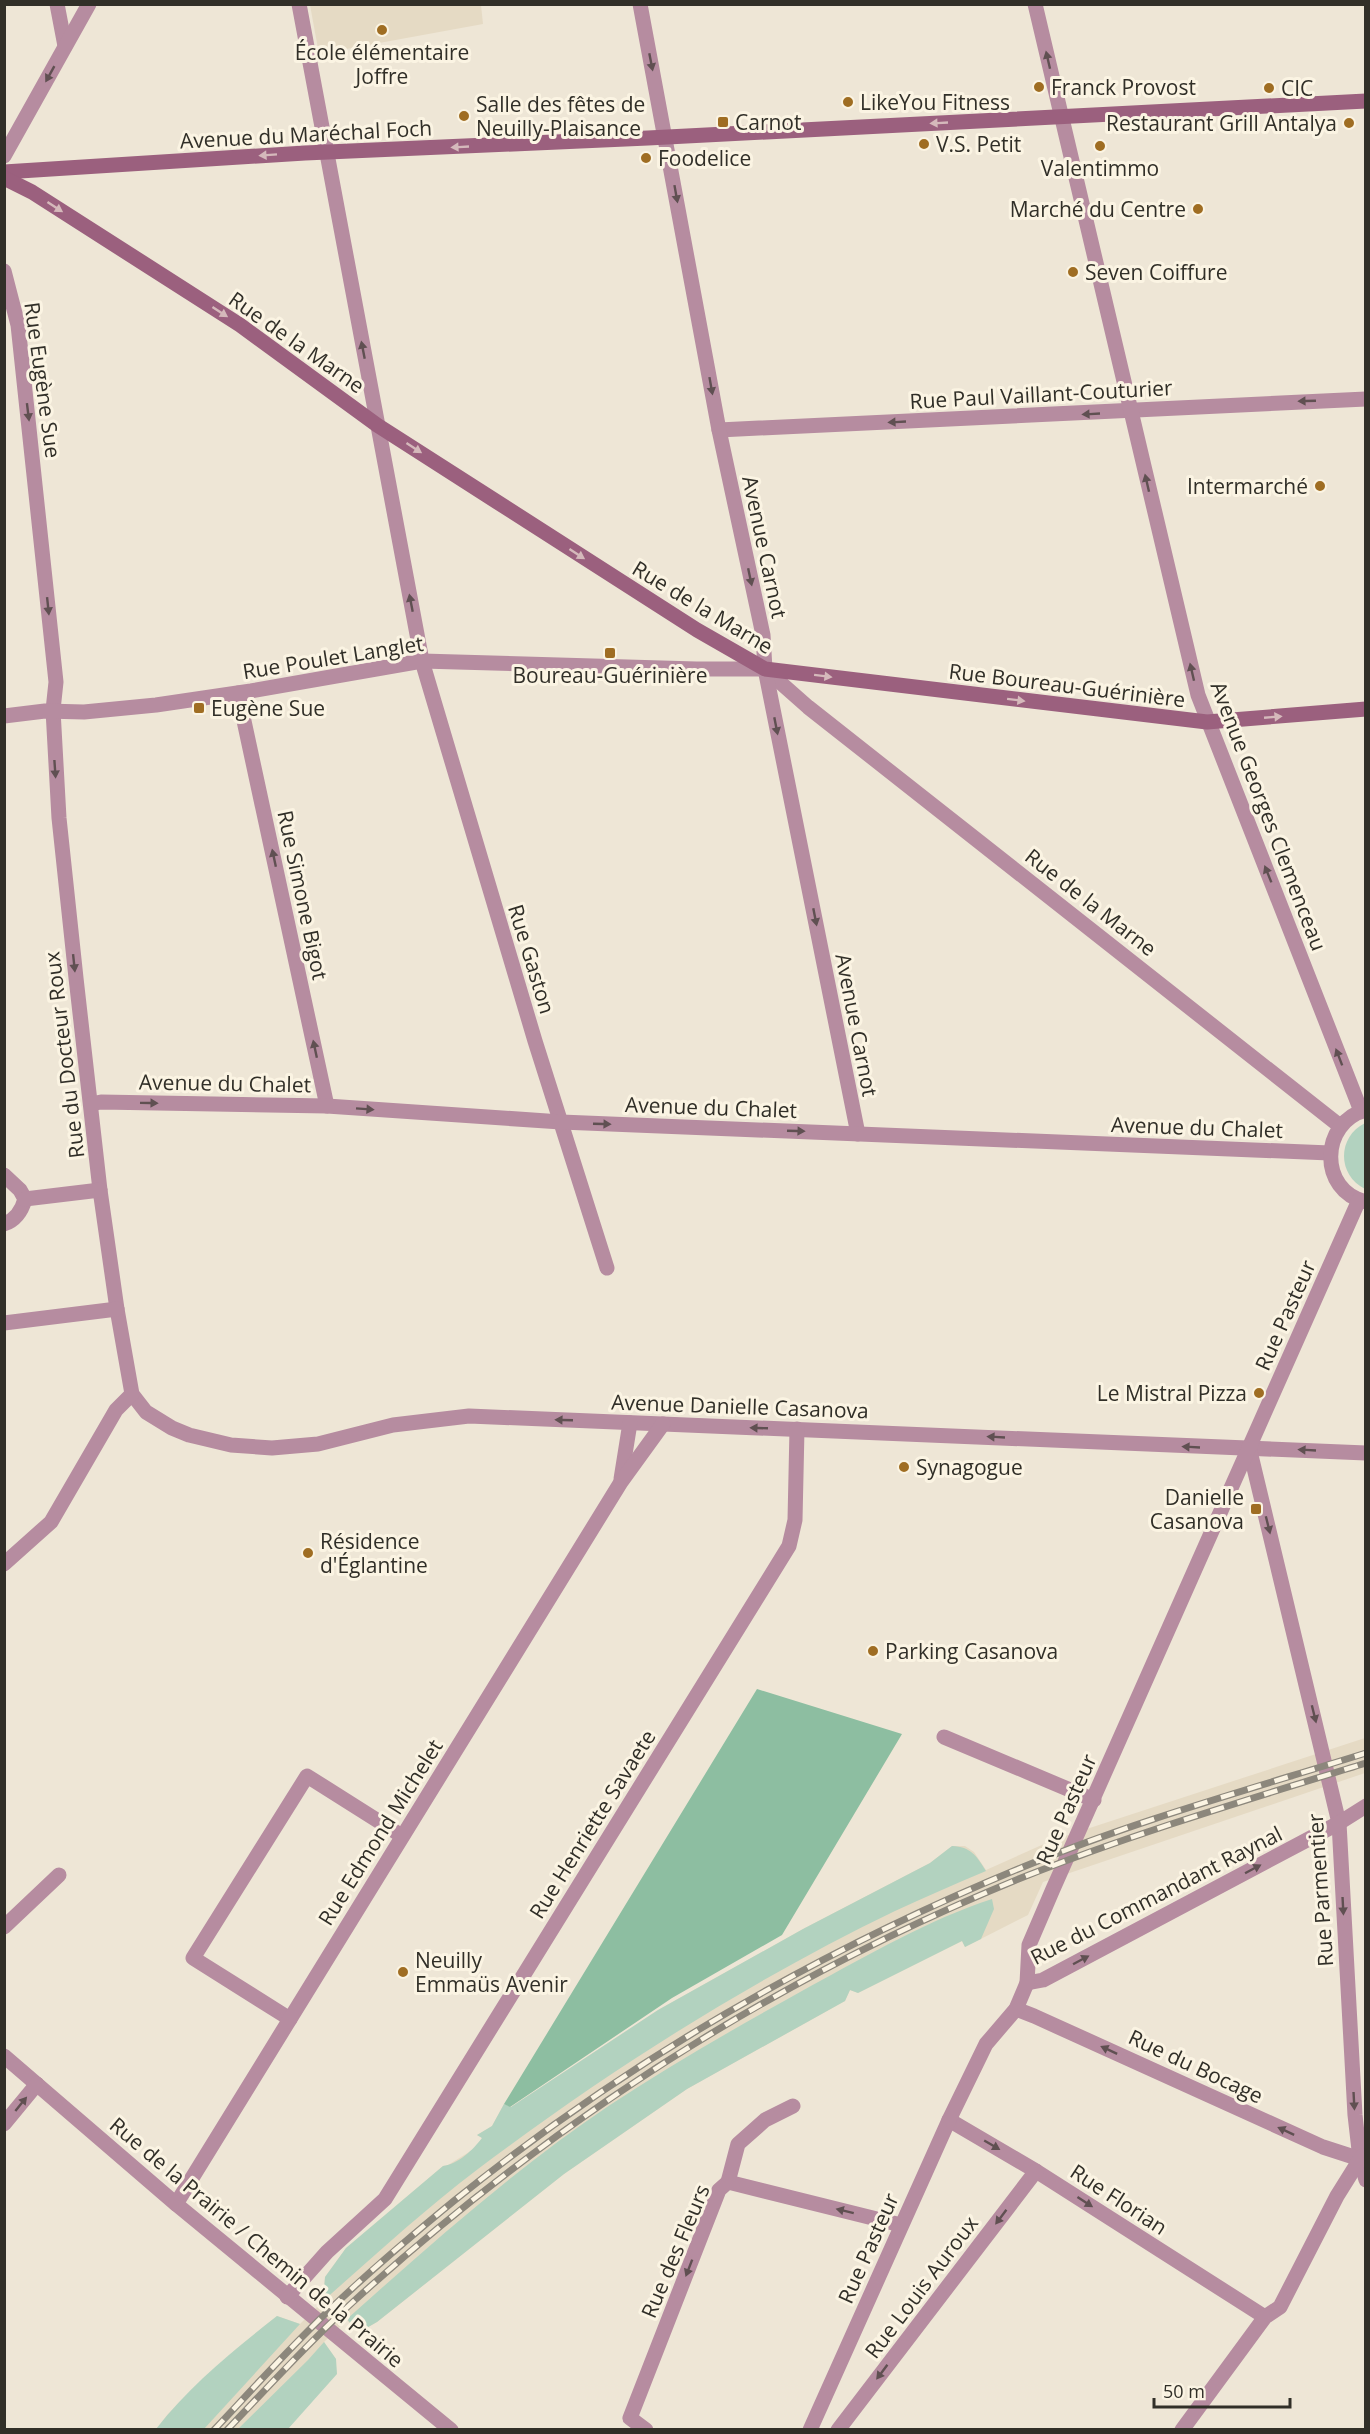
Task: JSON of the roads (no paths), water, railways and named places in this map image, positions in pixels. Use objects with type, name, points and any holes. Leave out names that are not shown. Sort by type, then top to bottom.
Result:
[{"type":"main road","name":"Avenue du Maréchal Foch","points":[[4,172],[326,153],[1365,101]]},
{"type":"main road","name":"Rue de la Marne","points":[[4,178],[32,192],[240,325],[377,425],[697,630],[765,669]]},
{"type":"main road","name":"Rue Boureau-Guérinière","points":[[765,669],[1207,723],[1365,709]]},
{"type":"street","points":[[57,4],[65,46]]},
{"type":"street","points":[[4,156],[89,4]]},
{"type":"street","name":"Rue Gaston","points":[[299,4],[422,661],[607,1268]]},
{"type":"street","name":"Avenue Carnot","points":[[640,4],[719,430],[763,635],[765,669],[858,1134]]},
{"type":"street","name":"Avenue Georges Clemenceau","points":[[1035,4],[1198,695],[1207,723],[1363,1110]]},
{"type":"street","name":"Rue Eugène Sue","points":[[4,272],[18,325],[30,427],[56,681],[53,710]]},
{"type":"street","name":"Rue Paul Vaillant-Couturier","points":[[719,430],[1365,399]]},
{"type":"street","name":"Rue Poulet Langlet","points":[[4,716],[53,710],[84,712],[156,705],[422,661],[765,669]]},
{"type":"street","name":"Rue de la Marne","points":[[765,669],[808,706],[1340,1126]]},
{"type":"street","name":"Rue Simone Bigot","points":[[238,693],[327,1106]]},
{"type":"street","name":"Rue du Docteur Roux","points":[[53,710],[59,818],[100,1190],[117,1310],[132,1394]]},
{"type":"street","name":"Avenue du Chalet","points":[[91,1104],[101,1102],[327,1106],[561,1122],[1330,1153]]},
{"type":"street","points":[[1362,1201],[1347,1193],[1337,1182],[1331,1168],[1330,1153],[1333,1139],[1340,1126],[1349,1117],[1363,1110]]},
{"type":"street","points":[[4,1175],[20,1190],[25,1199],[16,1217],[4,1224]]},
{"type":"street","points":[[25,1199],[100,1190]]},
{"type":"street","name":"Rue Pasteur","points":[[810,2430],[901,2225],[986,2044],[1016,2009],[1027,1983],[1029,1945],[1249,1448],[1362,1201]]},
{"type":"street","points":[[4,1323],[117,1310]]},
{"type":"street","points":[[4,1564],[51,1522],[116,1410],[132,1394]]},
{"type":"street","name":"Avenue Danielle Casanova","points":[[132,1394],[146,1412],[189,1435],[231,1445],[272,1448],[318,1444],[393,1425],[450,1418],[797,1429],[1225,1449],[1365,1453]]},
{"type":"street","name":"Rue Edmond Michelet","points":[[621,1482],[630,1423]]},
{"type":"street","name":"Rue Edmond Michelet","points":[[176,2204],[621,1482],[663,1424]]},
{"type":"street","name":"Rue Henriette Savaete","points":[[287,2297],[327,2252],[386,2199],[789,1545],[795,1520],[797,1429]]},
{"type":"street","name":"Rue Parmentier","points":[[1249,1448],[1339,1823],[1354,2103],[1365,2180]]},
{"type":"street","points":[[944,1737],[1094,1800]]},
{"type":"street","points":[[290,2019],[193,1958],[307,1776],[402,1836]]},
{"type":"street","name":"Rue du Commandant Raynal","points":[[1027,1983],[1043,1980],[1339,1823],[1365,1806]]},
{"type":"street","points":[[4,1927],[59,1875]]},
{"type":"street","name":"Rue du Bocage","points":[[1016,2009],[1323,2147],[1363,2154]]},
{"type":"street","name":"Rue de la Prairie / Chemin de la Prairie","points":[[4,2056],[287,2297],[451,2430]]},
{"type":"street","points":[[4,2124],[37,2084]]},
{"type":"street","points":[[728,2182],[738,2144],[765,2120],[793,2106]]},
{"type":"street","name":"Rue Florian","points":[[949,2120],[1036,2171],[1264,2317]]},
{"type":"street","points":[[1182,2430],[1264,2317],[1280,2307],[1337,2196],[1363,2154]]},
{"type":"street","name":"Rue Louis Auroux","points":[[838,2430],[1036,2171]]},
{"type":"street","name":"Rue des Fleurs","points":[[646,2430],[630,2418],[719,2190],[728,2182],[901,2225]]},
{"type":"railway","points":[[214,2430],[343,2296],[455,2200],[520,2149],[588,2101],[727,2013],[872,1935],[1023,1867],[1150,1820],[1366,1753]]},
{"type":"railway","points":[[227,2430],[354,2301],[507,2173],[587,2115],[669,2060],[754,2009],[841,1961],[1021,1878],[1149,1831],[1366,1763]]},
{"type":"place","name":"École élémentaire Joffre","points":[[382,30]]},
{"type":"place","name":"Franck Provost","points":[[1039,87]]},
{"type":"place","name":"CIC","points":[[1269,88]]},
{"type":"place","name":"LikeYou Fitness","points":[[848,102]]},
{"type":"place","name":"Salle des fêtes de Neuilly-Plaisance","points":[[464,116]]},
{"type":"place","name":"Carnot","points":[[723,122]]},
{"type":"place","name":"Restaurant Grill Antalya","points":[[1349,123]]},
{"type":"place","name":"V.S. Petit","points":[[924,144]]},
{"type":"place","name":"Valentimmo","points":[[1100,146]]},
{"type":"place","name":"Foodelice","points":[[646,158]]},
{"type":"place","name":"Marché du Centre","points":[[1198,209]]},
{"type":"place","name":"Seven Coiffure","points":[[1073,272]]},
{"type":"place","name":"Intermarché","points":[[1320,486]]},
{"type":"place","name":"Boureau-Guérinière","points":[[610,653]]},
{"type":"place","name":"Eugène Sue","points":[[199,708]]},
{"type":"place","name":"Le Mistral Pizza","points":[[1259,1393]]},
{"type":"place","name":"Synagogue","points":[[904,1467]]},
{"type":"place","name":"Danielle Casanova","points":[[1256,1509]]},
{"type":"place","name":"Résidence d'Églantine","points":[[308,1553]]},
{"type":"place","name":"Parking Casanova","points":[[873,1651]]},
{"type":"place","name":"Neuilly Emmaüs Avenir","points":[[403,1972]]}]
